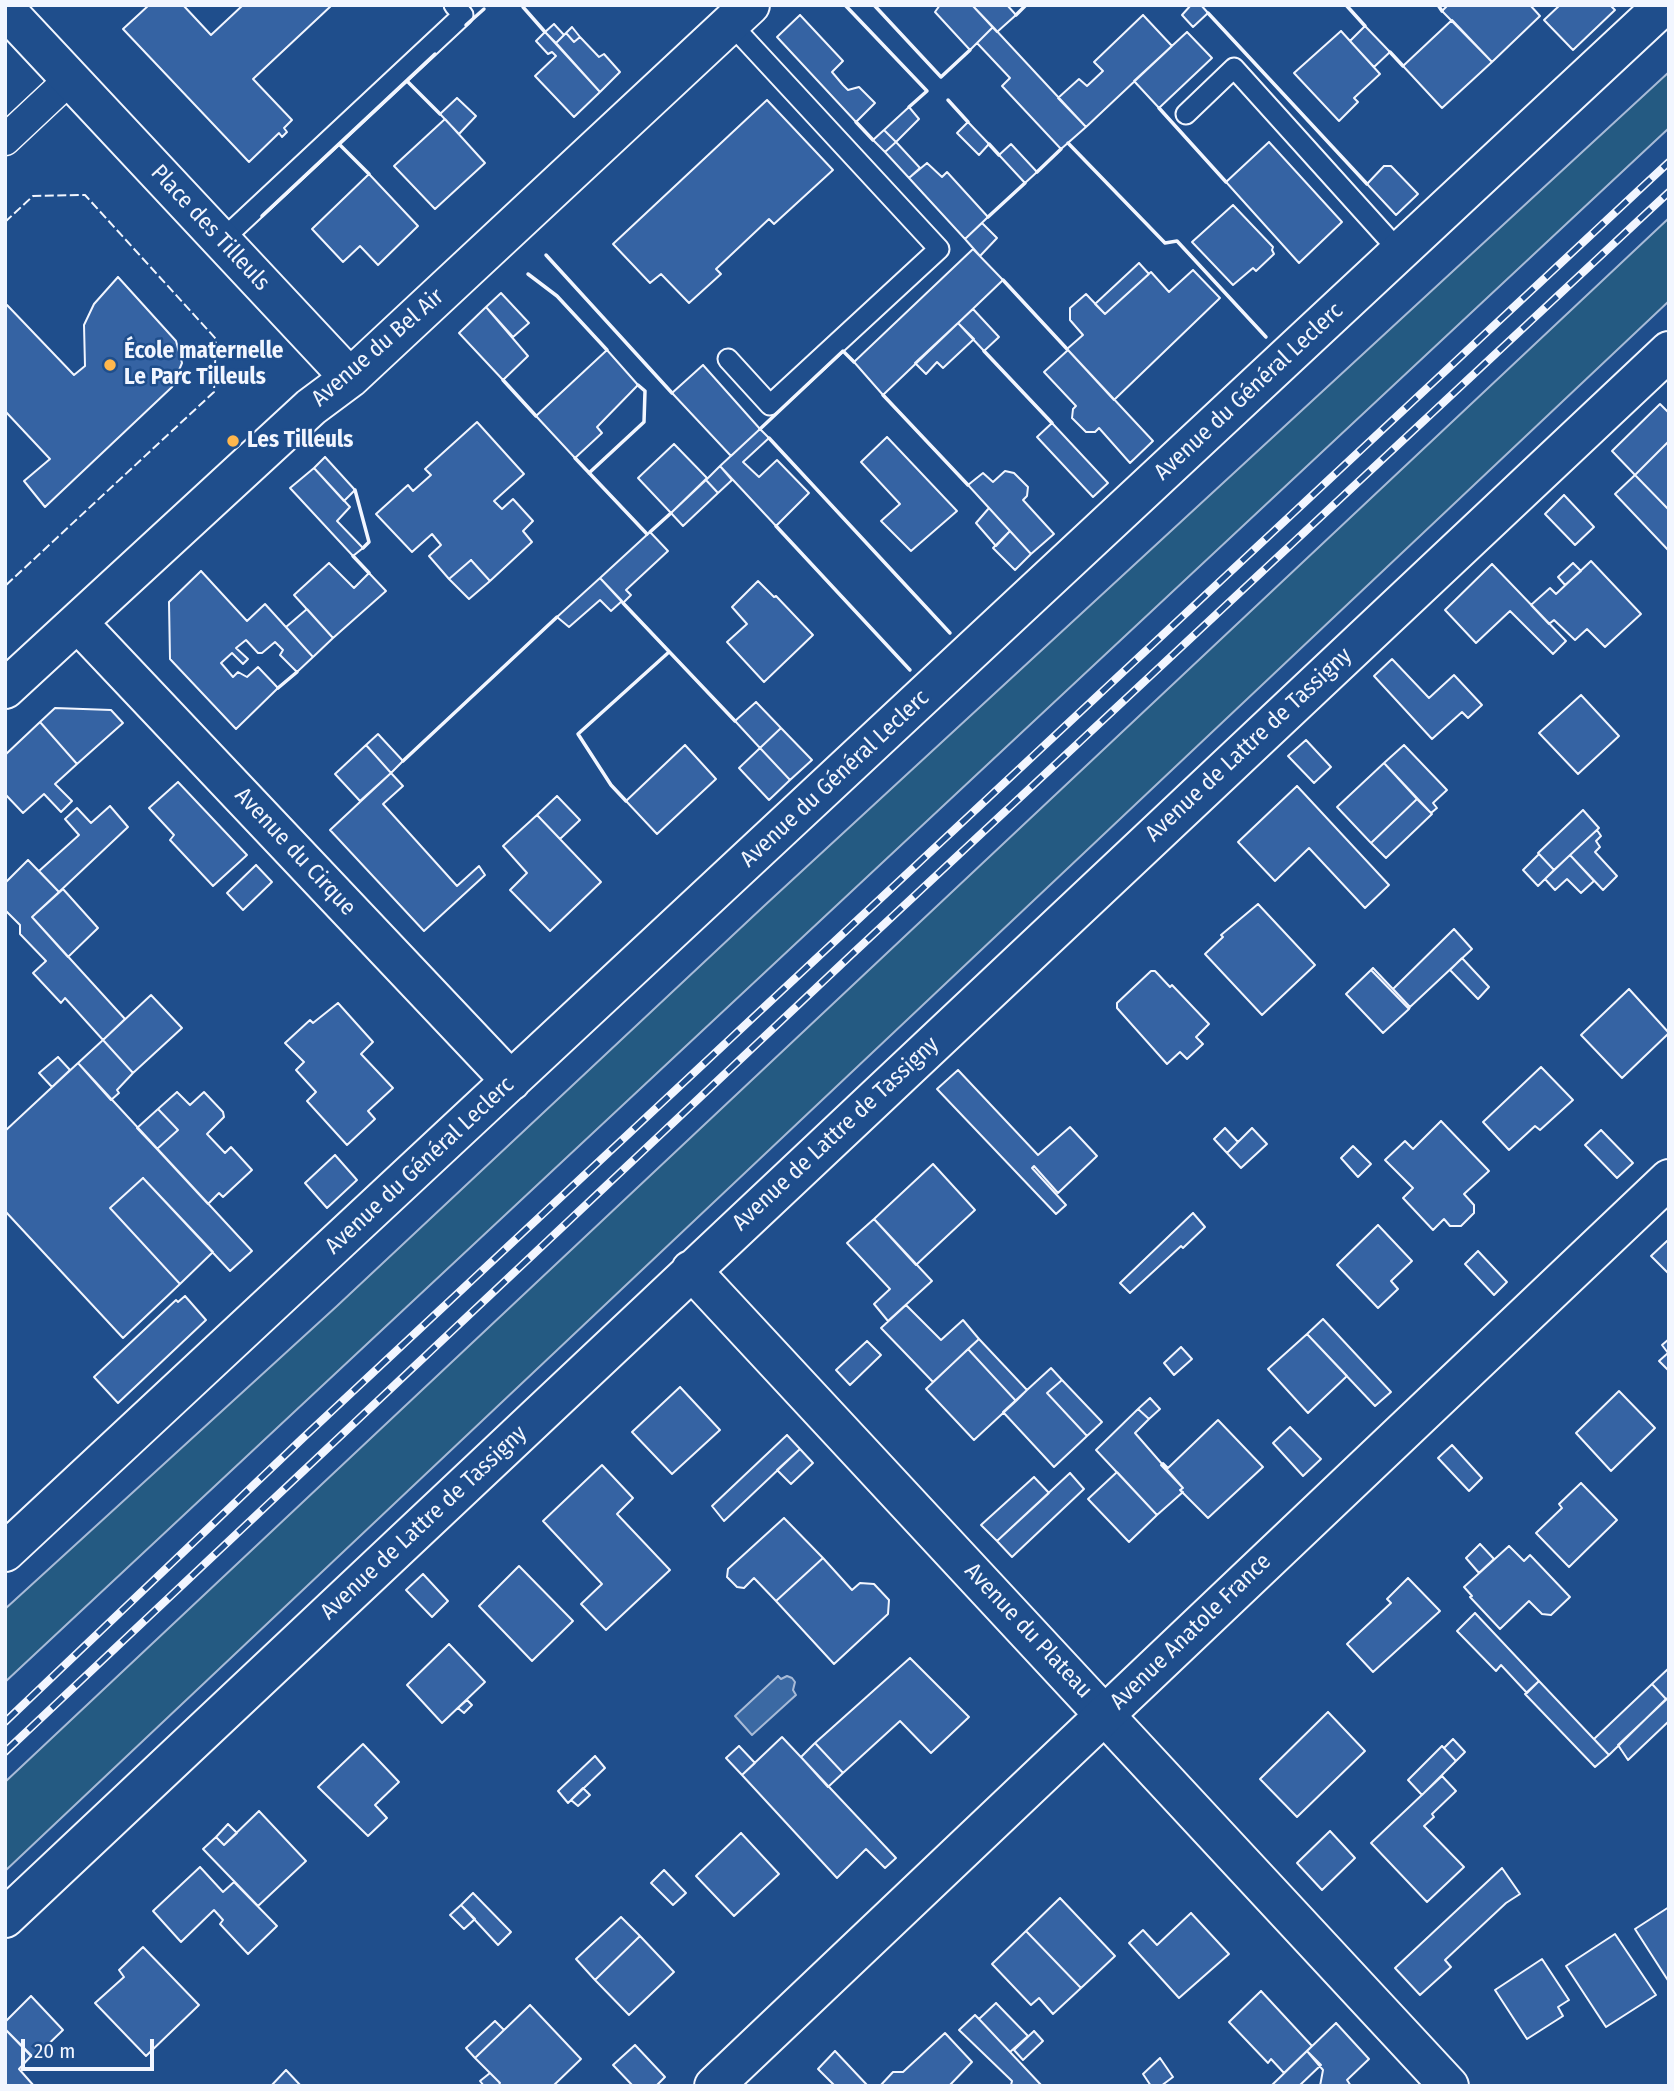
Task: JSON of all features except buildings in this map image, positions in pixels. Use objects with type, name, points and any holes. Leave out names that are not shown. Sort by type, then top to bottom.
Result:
[{"type":"street","name":"Avenue du Général Leclerc","points":[[5,1552],[1664,5]]},
{"type":"street","name":"Place des Tilleuls","points":[[5,9],[350,378]]},
{"type":"street","name":"Avenue du Bel Air","points":[[5,689],[311,407],[350,378],[740,14]]},
{"type":"street","points":[[5,140],[70,79]]},
{"type":"street","name":"Avenue de Lattre de Tassigny","points":[[5,1918],[1669,351]]},
{"type":"street","name":"Avenue du Cirque","points":[[78,622],[511,1081]]},
{"type":"street","name":"Avenue Anatole France","points":[[714,2086],[1669,1179]]},
{"type":"street","name":"Avenue du Plateau","points":[[691,1270],[1449,2086]]},
{"type":"lane","points":[[221,241],[463,15],[454,5]]},
{"type":"lane","points":[[728,359],[770,405],[939,249],[740,14]]},
{"type":"lane","points":[[1185,114],[1234,68],[1399,252]]},
{"type":"shaded area","points":[[1669,72],[1669,128],[5,1682],[5,1609],[337,1306],[764,906]]},
{"type":"shaded area","points":[[1669,218],[1669,301],[5,1871],[5,1782]]},
{"type":"shaded area","points":[[778,1676],[781,1679],[787,1676],[792,1678],[796,1695],[752,1735],[735,1716]]},
{"type":"railway","points":[[5,1722],[304,1437],[1669,162]]},
{"type":"railway","points":[[5,1752],[849,957],[1669,192]]},
{"type":"fence","points":[[5,222],[33,196],[85,195],[216,339],[214,392],[5,586]]},
{"type":"wall","points":[[845,5],[927,91],[909,107]]},
{"type":"wall","points":[[874,5],[941,77],[970,50]]},
{"type":"wall","points":[[1016,15],[1026,5]]},
{"type":"wall","points":[[1346,5],[1365,26]]},
{"type":"wall","points":[[1438,5],[1442,11]]},
{"type":"wall","points":[[523,7],[545,32]]},
{"type":"wall","points":[[466,25],[484,9]]},
{"type":"wall","points":[[1208,13],[1367,184]]},
{"type":"wall","points":[[1390,52],[1403,66]]},
{"type":"wall","points":[[262,216],[435,54]]},
{"type":"wall","points":[[407,81],[440,114]]},
{"type":"wall","points":[[948,100],[968,122]]},
{"type":"wall","points":[[1159,108],[1226,182]]},
{"type":"wall","points":[[856,122],[873,140]]},
{"type":"wall","points":[[1068,143],[1165,243],[1177,241],[1266,337]]},
{"type":"wall","points":[[339,144],[369,174]]},
{"type":"wall","points":[[989,144],[999,155]]},
{"type":"wall","points":[[1037,172],[1061,149]]},
{"type":"wall","points":[[988,217],[1025,183]]},
{"type":"wall","points":[[546,255],[672,393]]},
{"type":"wall","points":[[528,274],[557,296],[607,350]]},
{"type":"wall","points":[[1003,280],[1067,349]]},
{"type":"wall","points":[[760,429],[843,351],[854,362]]},
{"type":"wall","points":[[984,351],[1052,423]]},
{"type":"wall","points":[[503,380],[536,416]]},
{"type":"wall","points":[[589,473],[644,422],[645,391],[638,385]]},
{"type":"wall","points":[[883,395],[968,485]]},
{"type":"wall","points":[[769,438],[950,633]]},
{"type":"wall","points":[[575,458],[647,534]]},
{"type":"wall","points":[[355,490],[369,542],[363,548]]},
{"type":"wall","points":[[650,532],[671,513]]},
{"type":"wall","points":[[776,526],[910,670]]},
{"type":"wall","points":[[353,556],[369,573]]},
{"type":"wall","points":[[623,603],[735,721]]},
{"type":"wall","points":[[403,761],[557,617]]},
{"type":"wall","points":[[626,801],[611,785],[578,734],[669,652]]},
{"type":"wall","points":[[278,688],[297,672]]},
{"type":"place","name":"École maternelle Le Parc Tilleuls","points":[[110,365]]},
{"type":"place","name":"Les Tilleuls","points":[[233,441]]}]
